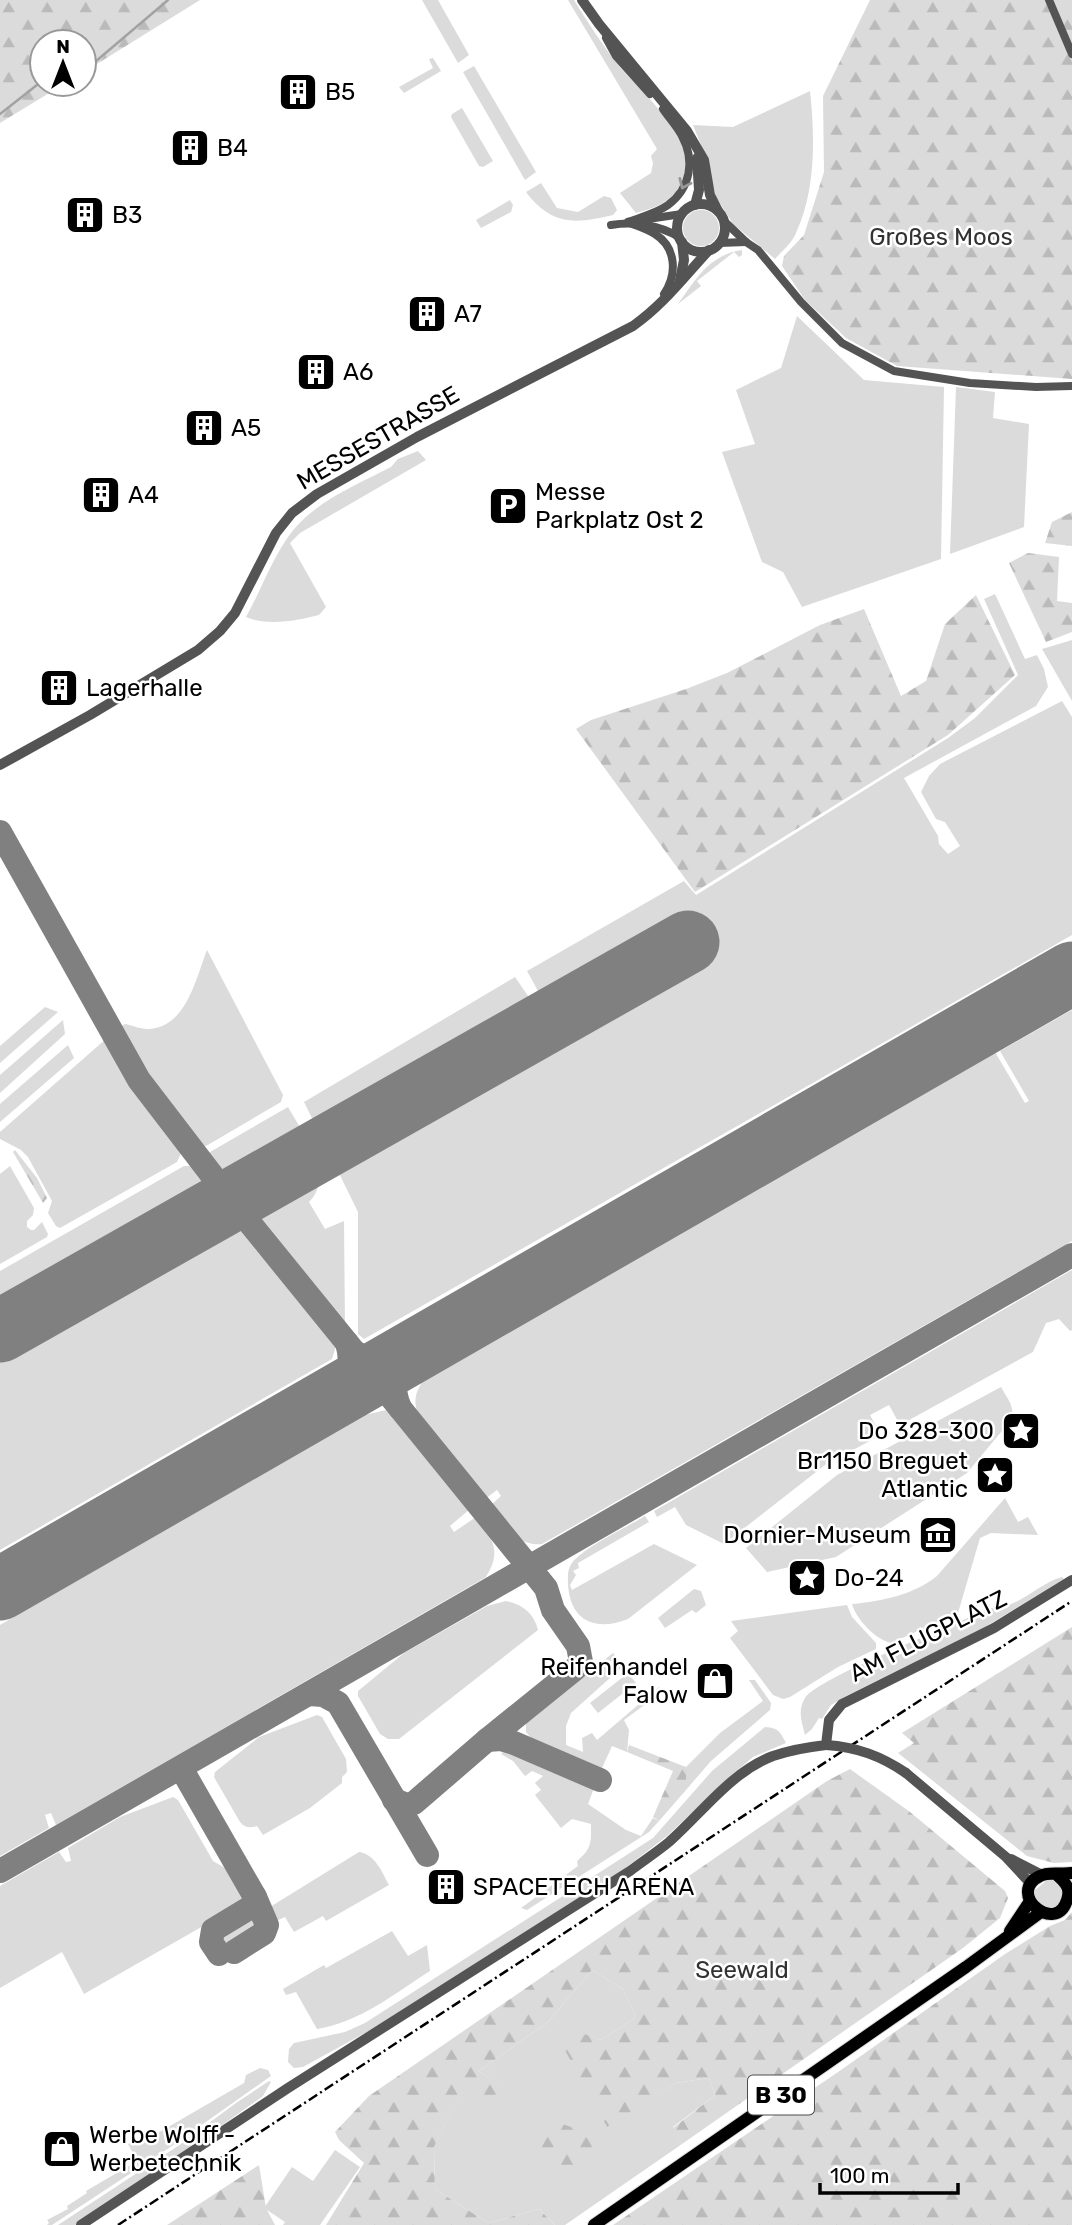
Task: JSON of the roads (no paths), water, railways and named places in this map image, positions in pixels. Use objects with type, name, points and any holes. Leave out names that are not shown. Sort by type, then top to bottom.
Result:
[{"type":"main road","points":[[1041,1912],[1030,1901],[1028,1893],[1031,1884],[1042,1875],[1072,1873]]},
{"type":"main road","name":"B 30","points":[[594,2225],[1041,1912],[1058,1912],[1065,1906],[1070,1893],[1065,1882],[1058,1876]]},
{"type":"main road","name":"B 30","points":[[1006,1937],[1030,1901]]},
{"type":"street","points":[[582,0],[616,56],[660,104],[682,136],[690,160],[688,179],[681,193],[667,206],[628,222]]},
{"type":"street","points":[[1049,0],[1072,54]]},
{"type":"street","points":[[598,24],[687,131],[704,160],[710,195],[721,216],[724,231],[719,243],[709,250],[693,250],[663,229],[628,222]]},
{"type":"street","points":[[695,205],[699,190],[696,148]]},
{"type":"street","points":[[679,282],[684,260],[677,223],[682,214],[695,205],[708,205],[758,250],[801,302],[842,343],[894,371],[970,383],[1072,386]]},
{"type":"street","points":[[611,225],[682,214]]},
{"type":"street","points":[[628,222],[664,241],[674,265],[670,284],[652,313]]},
{"type":"street","points":[[719,243],[746,242]]},
{"type":"street","name":"MESSESTRASSE","points":[[0,765],[198,650],[220,631],[235,613],[276,533],[292,513],[317,494],[454,418],[633,326],[666,300],[709,250]]},
{"type":"street","name":"AM FLUGPLATZ","points":[[826,1745],[829,1720],[842,1704],[994,1628],[1072,1580]]},
{"type":"street","points":[[81,2225],[288,2088],[630,1871],[668,1843],[730,1784],[751,1768],[772,1757],[802,1748],[826,1745],[846,1746],[878,1756],[906,1773],[1006,1857],[1031,1884]]},
{"type":"street","points":[[1006,1857],[1042,1875]]},
{"type":"waterway","points":[[98,59],[168,0]]},
{"type":"waterway","points":[[0,114],[28,92]]},
{"type":"railway","points":[[118,2225],[1072,1601]]},
{"type":"place","name":"B5","points":[[298,92]]},
{"type":"place","name":"B4","points":[[190,148]]},
{"type":"place","name":"B3","points":[[85,215]]},
{"type":"place","name":"A7","points":[[427,314]]},
{"type":"place","name":"A6","points":[[316,372]]},
{"type":"place","name":"A5","points":[[204,428]]},
{"type":"place","name":"A4","points":[[101,495]]},
{"type":"place","name":"Messe Parkplatz Ost 2","points":[[508,506]]},
{"type":"place","name":"Lagerhalle","points":[[59,688]]},
{"type":"place","name":"Do 328-300","points":[[1021,1431]]},
{"type":"place","name":"Br1150 Breguet Atlantic","points":[[995,1475]]},
{"type":"place","name":"Dornier-Museum","points":[[938,1535]]},
{"type":"place","name":"Do-24","points":[[807,1578]]},
{"type":"place","name":"Reifenhandel Falow","points":[[715,1681]]},
{"type":"place","name":"SPACETECH ARENA","points":[[446,1887]]},
{"type":"place","name":"Werbe Wolff - Werbetechnik","points":[[62,2149]]},
{"type":"park label","name":"Großes Moos","points":[[941,237]]},
{"type":"park label","name":"Seewald","points":[[742,1970]]}]
